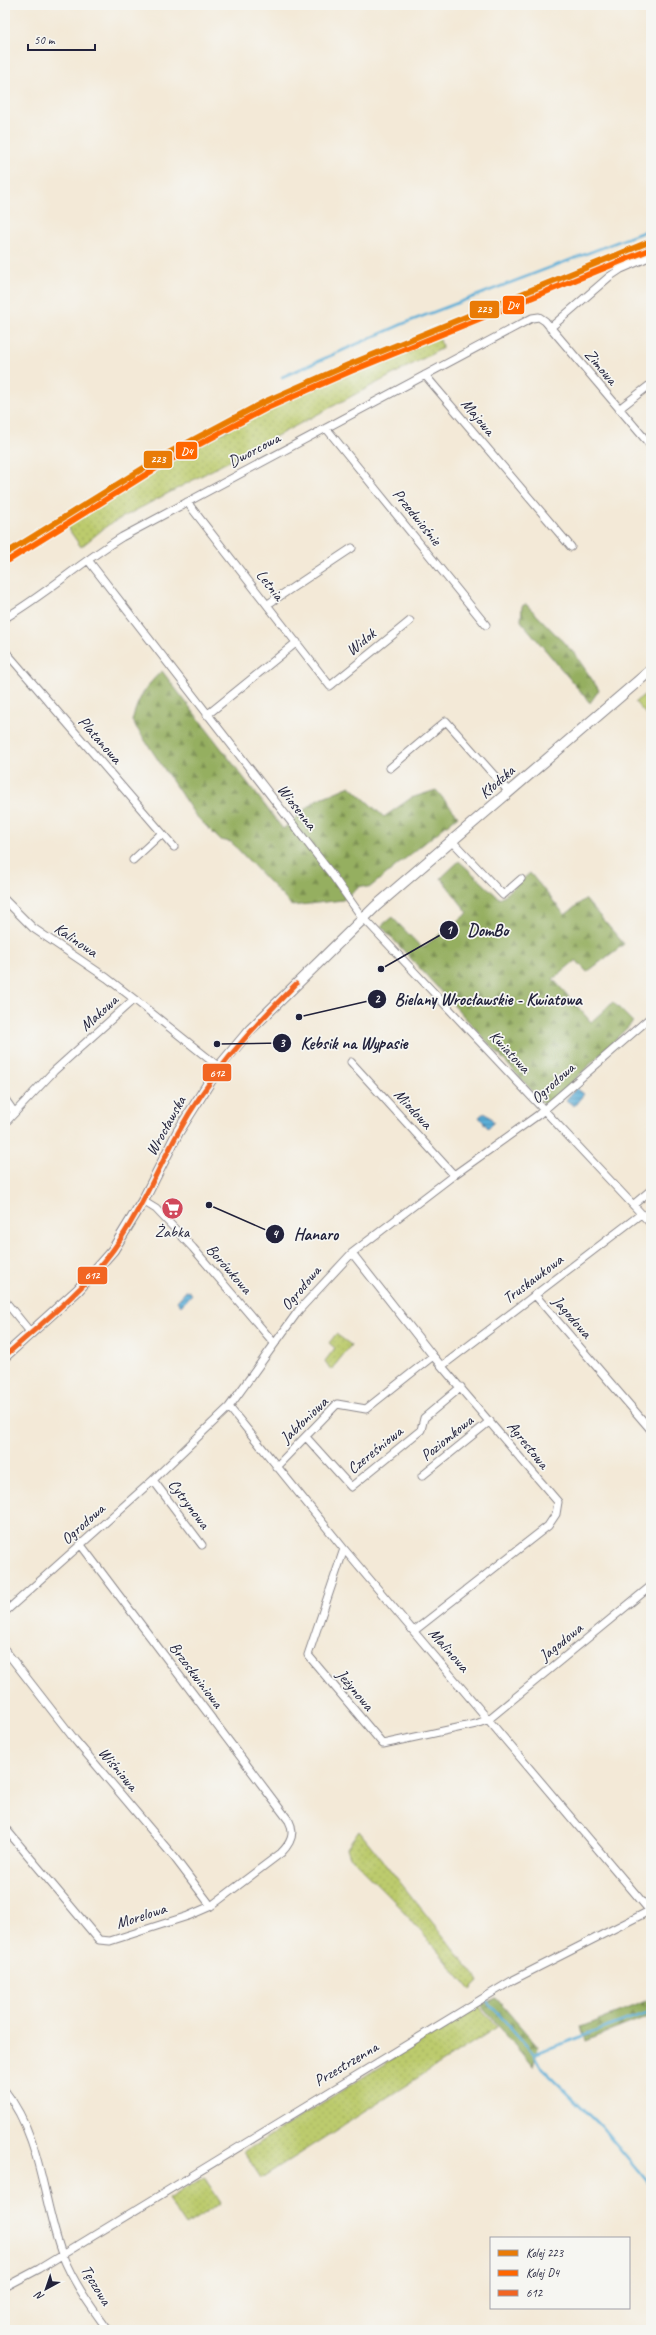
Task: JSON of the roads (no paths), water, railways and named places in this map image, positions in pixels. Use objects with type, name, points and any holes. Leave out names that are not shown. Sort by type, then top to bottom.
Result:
[{"type":"main road","name":"Kłodzka","points":[[364,918],[452,840],[651,670]]},
{"type":"main road","name":"Wrocławska","points":[[5,1356],[94,1274],[116,1245],[143,1200],[178,1132],[219,1067],[250,1030],[364,918]]},
{"type":"street","points":[[550,328],[609,277],[622,269],[651,256]]},
{"type":"street","name":"Zimowa","points":[[526,321],[539,317],[651,446]]},
{"type":"street","name":"Dworcowa","points":[[5,618],[34,601],[88,560],[122,537],[526,321]]},
{"type":"street","name":"Majowa","points":[[425,375],[510,477],[571,547]]},
{"type":"street","points":[[619,409],[651,384]]},
{"type":"street","name":"Przedwiośnie","points":[[326,428],[486,625]]},
{"type":"street","name":"Letnia","points":[[187,502],[268,604],[330,686]]},
{"type":"street","points":[[268,604],[352,548]]},
{"type":"street","name":"Wiosenna","points":[[88,560],[364,918]]},
{"type":"street","name":"Widok","points":[[330,686],[410,621]]},
{"type":"street","points":[[207,715],[297,642]]},
{"type":"street","name":"Platanowa","points":[[5,651],[174,847]]},
{"type":"street","points":[[390,768],[446,721],[509,792]]},
{"type":"street","points":[[132,860],[162,833]]},
{"type":"street","points":[[452,840],[503,895],[521,879]]},
{"type":"street","name":"Kalinowa","points":[[5,900],[33,928],[108,978],[134,1000]]},
{"type":"street","name":"Kwiatowa","points":[[364,918],[651,1224]]},
{"type":"street","name":"Makowa","points":[[5,1123],[54,1071],[134,1000],[219,1067]]},
{"type":"street","name":"Ogrodowa","points":[[5,1612],[153,1480],[229,1407],[274,1343],[323,1283],[352,1253],[454,1174],[544,1110],[651,1017]]},
{"type":"street","name":"Miodowa","points":[[351,1062],[454,1174]]},
{"type":"street","points":[[5,1100],[14,1112]]},
{"type":"street","points":[[633,1205],[651,1190]]},
{"type":"street","name":"Borówkowa","points":[[143,1200],[156,1209],[193,1248],[274,1343]]},
{"type":"street","name":"Truskawkowa","points":[[442,1366],[642,1214]]},
{"type":"street","name":"Agrestowa","points":[[352,1253],[442,1366],[490,1420],[558,1502],[556,1514],[548,1526],[414,1631]]},
{"type":"street","name":"Jagodowa","points":[[535,1295],[651,1430]]},
{"type":"street","points":[[5,1300],[31,1333]]},
{"type":"street","name":"Jabłoniowa","points":[[276,1467],[337,1404],[366,1409],[434,1356]]},
{"type":"street","name":"Czereśniowa","points":[[306,1437],[351,1487],[421,1430],[424,1418],[461,1387]]},
{"type":"street","name":"Malinowa","points":[[229,1407],[276,1467],[344,1549],[650,1910]]},
{"type":"street","name":"Poziomkowa","points":[[422,1476],[490,1420]]},
{"type":"street","name":"Cytrynowa","points":[[153,1480],[202,1545]]},
{"type":"street","name":"Brzoskwiniowa","points":[[81,1545],[289,1821]]},
{"type":"street","name":"Jeżynowa","points":[[344,1549],[308,1655],[383,1744],[476,1724],[489,1719]]},
{"type":"street","name":"Jagodowa","points":[[489,1719],[651,1586]]},
{"type":"street","name":"Wiśniowa","points":[[5,1650],[75,1740],[174,1857],[211,1906]]},
{"type":"street","name":"Morelowa","points":[[5,1828],[99,1940],[110,1941],[188,1916],[211,1906],[287,1847],[293,1833],[293,1828],[289,1821]]},
{"type":"street","name":"Przestrzenna","points":[[5,2287],[62,2254],[513,1980],[650,1910]]},
{"type":"street","name":"Tęczowa","points":[[5,2091],[26,2122],[62,2254],[92,2308],[108,2330]]},
{"type":"water","points":[[576,1088],[584,1094],[574,1106],[566,1100]]},
{"type":"water","points":[[485,1112],[494,1122],[488,1128],[479,1117]]},
{"type":"water","points":[[187,1290],[192,1294],[181,1306],[177,1301]]},
{"type":"waterway","points":[[282,377],[405,323],[651,229]]},
{"type":"waterway","points":[[486,2000],[534,2054],[651,2011]]},
{"type":"waterway","points":[[534,2054],[540,2066],[601,2126],[651,2186]]},
{"type":"rail line","name":"223","points":[[5,554],[163,456],[264,402],[348,365],[651,241]]},
{"type":"rail line","name":"D4","points":[[9,560],[166,462],[267,408],[351,371],[651,249]]},
{"type":"place","name":"DomBo","points":[[381,969]]},
{"type":"place","name":"Bielany Wrocławskie - Kwiatowa","points":[[299,1017]]},
{"type":"place","name":"Kebsik na Wypasie","points":[[217,1044]]},
{"type":"place","name":"Hanaro","points":[[209,1205]]},
{"type":"place","name":"Żabka","points":[[172,1209]]}]
